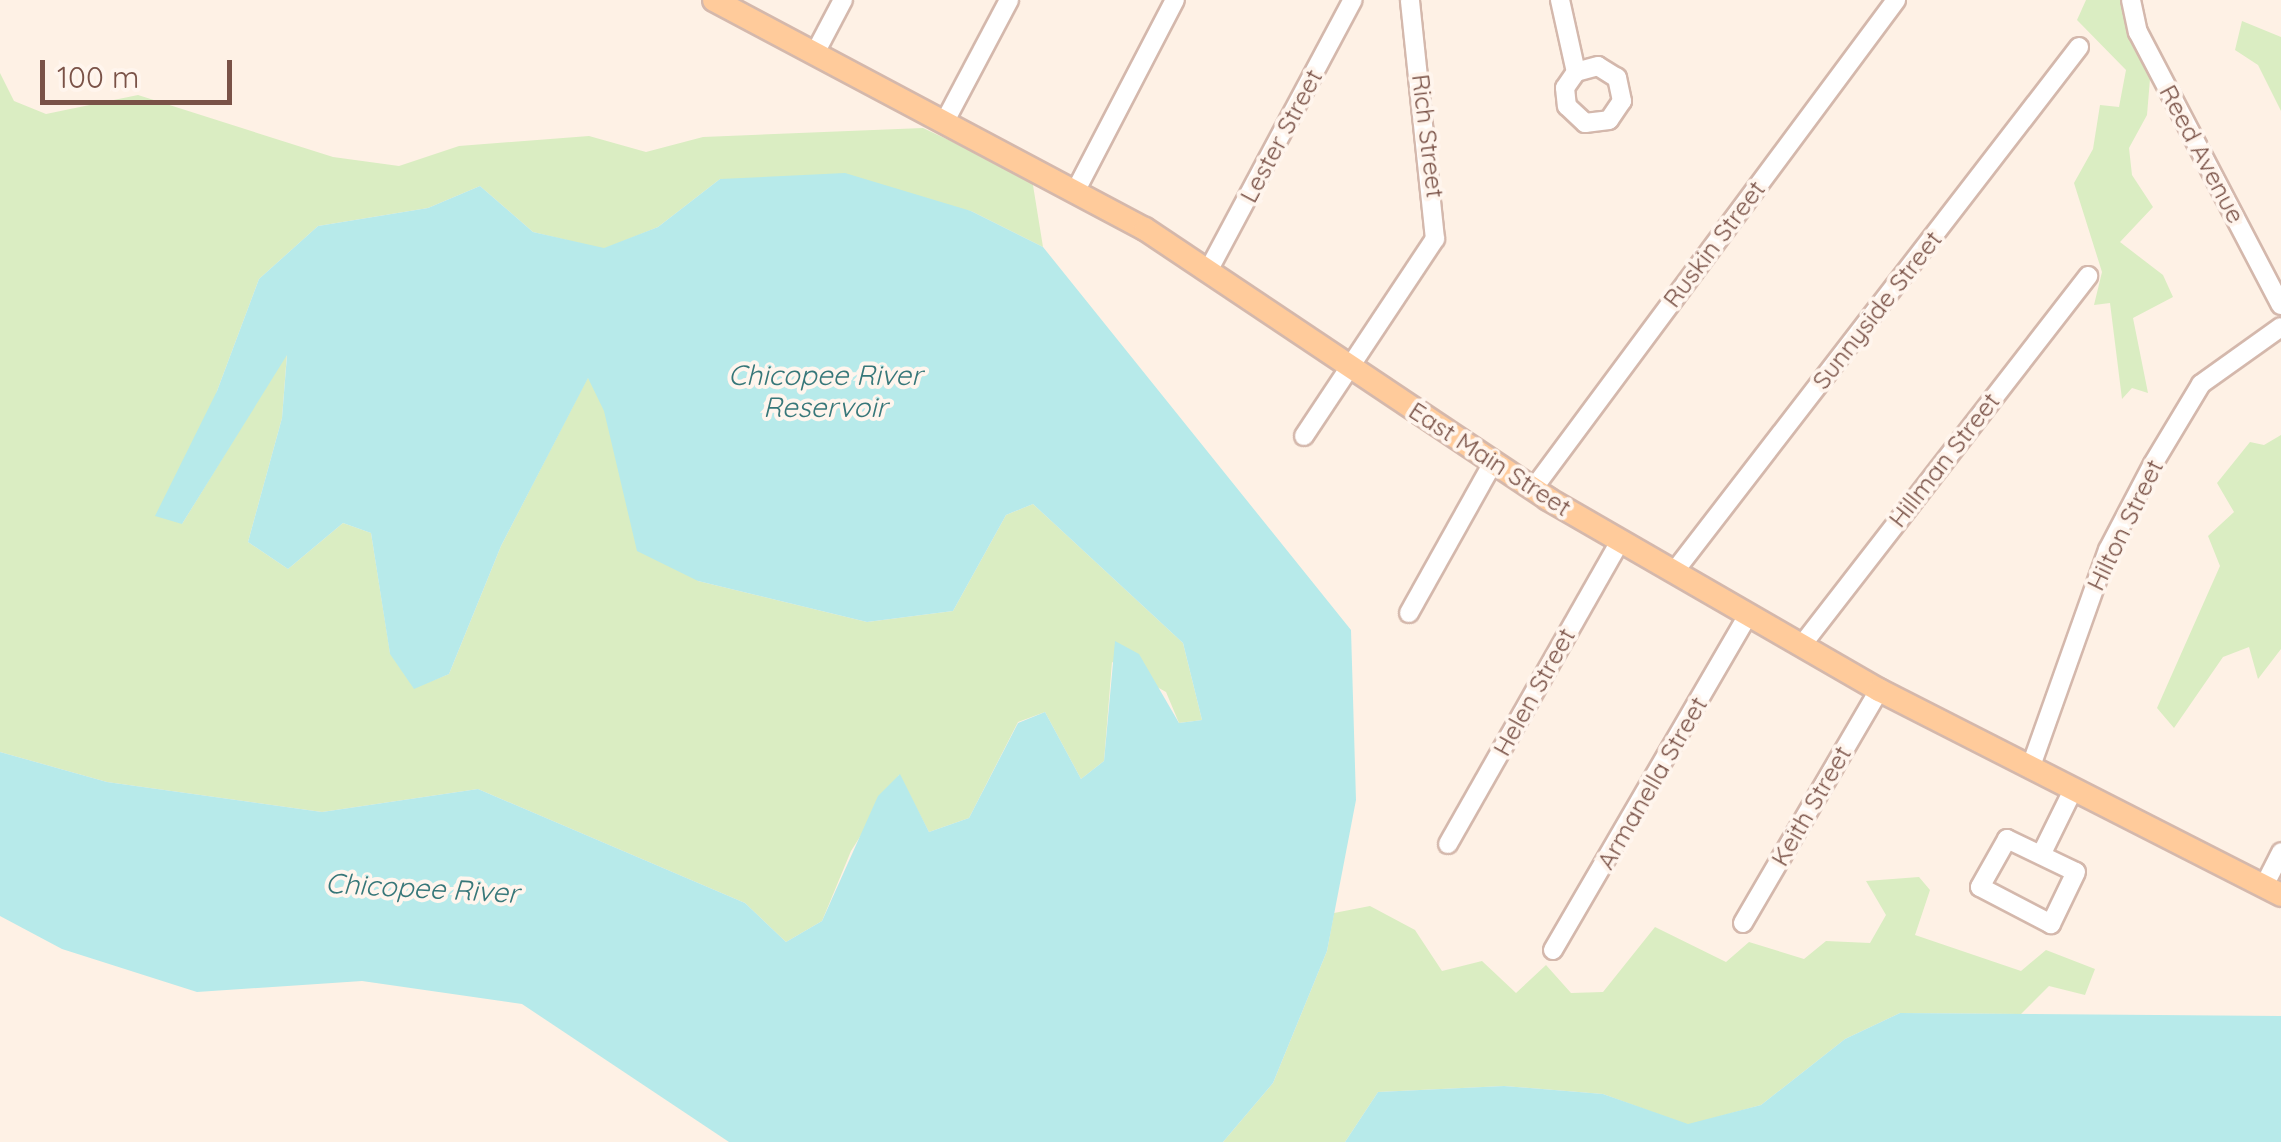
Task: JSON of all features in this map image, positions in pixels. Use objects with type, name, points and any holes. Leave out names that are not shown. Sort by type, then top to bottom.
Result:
[{"type":"main road","name":"East Main Street","points":[[714,0],[1076,190],[1208,271],[1533,489],[1879,690],[2272,890]]},
{"type":"street","points":[[815,53],[843,0]]},
{"type":"street","points":[[945,121],[1009,0]]},
{"type":"street","points":[[1076,190],[1175,0]]},
{"type":"street","name":"Lester Street","points":[[1208,271],[1353,0]]},
{"type":"street","name":"Rich Street","points":[[1304,436],[1352,368],[1438,228],[1410,0]]},
{"type":"street","points":[[1560,0],[1576,72]]},
{"type":"street","name":"Ruskin Street","points":[[1533,489],[1896,0]]},
{"type":"street","name":"Reed Avenue","points":[[2131,0],[2138,32],[2281,305]]},
{"type":"street","name":"Sunnyside Street","points":[[1674,572],[2079,48]]},
{"type":"street","name":"Hillman Street","points":[[1802,646],[2088,276]]},
{"type":"street","name":"Hilton Street","points":[[2030,766],[2108,550],[2153,464],[2218,366],[2281,327]]},
{"type":"street","points":[[1409,614],[1493,462]]},
{"type":"street","name":"Helen Street","points":[[1448,844],[1620,540]]},
{"type":"street","name":"Armanella Street","points":[[1553,950],[1748,615]]},
{"type":"street","name":"Keith Street","points":[[1743,923],[1879,690]]},
{"type":"street","points":[[2042,852],[2074,788]]},
{"type":"street","points":[[2007,839],[2042,852],[2076,872],[2051,924],[1980,887],[2007,839]]},
{"type":"street","points":[[2272,890],[2281,852]]},
{"type":"green space","points":[[2086,0],[2122,0],[2150,79],[2147,115],[2129,148],[2132,175],[2153,207],[2120,242],[2163,275],[2173,297],[2133,318],[2148,393],[2132,388],[2122,399],[2110,303],[2094,305],[2102,272],[2074,183],[2093,149],[2100,105],[2119,107],[2126,70],[2077,20]]},
{"type":"green space","points":[[2242,21],[2281,37],[2281,111],[2258,65],[2235,50]]},
{"type":"green space","points":[[0,73],[14,101],[46,114],[138,95],[333,157],[399,166],[459,146],[589,136],[646,152],[703,137],[923,128],[1032,179],[1043,247],[971,211],[720,179],[658,227],[604,249],[533,232],[480,186],[428,208],[318,226],[259,279],[217,391],[182,524],[287,353],[282,418],[248,542],[288,569],[343,523],[371,533],[390,653],[414,688],[449,674],[501,546],[588,377],[698,581],[867,622],[953,611],[1006,515],[1033,504],[1183,643],[1202,720],[1179,723],[1166,692],[1112,662],[1104,761],[1081,779],[1045,712],[1018,722],[969,818],[929,832],[899,775],[851,851],[822,921],[786,942],[745,903],[478,789],[322,812],[107,782],[0,752]]},
{"type":"green space","points":[[2281,435],[2281,649],[2258,679],[2249,647],[2223,657],[2174,728],[2157,708],[2220,566],[2208,536],[2234,512],[2217,483],[2250,442],[2264,445]]},
{"type":"green space","points":[[1919,877],[1930,890],[1915,935],[2021,971],[2046,950],[2095,969],[2085,995],[2049,986],[2021,1014],[1900,1013],[1845,1039],[1761,1105],[1688,1125],[1603,1094],[1504,1086],[1378,1092],[1345,1142],[1223,1142],[1273,1083],[1327,951],[1334,913],[1370,906],[1415,930],[1442,971],[1482,961],[1516,993],[1546,965],[1571,993],[1603,992],[1655,927],[1726,962],[1749,942],[1804,959],[1826,941],[1870,943],[1886,915],[1866,881]]},
{"type":"water","name":"Chicopee River Reservoir","points":[[845,173],[971,211],[1043,247],[1351,630],[1356,800],[1327,951],[1273,1083],[1223,1142],[729,1142],[522,1004],[362,981],[197,992],[62,949],[0,916],[0,752],[107,782],[322,812],[478,789],[745,903],[786,942],[822,921],[878,796],[900,774],[929,832],[969,818],[1018,723],[1045,712],[1081,779],[1104,761],[1115,641],[1139,654],[1179,723],[1202,720],[1183,643],[1033,504],[1006,515],[953,611],[867,622],[698,581],[637,551],[604,411],[588,378],[501,546],[449,674],[414,689],[390,654],[371,533],[343,523],[288,569],[248,542],[282,418],[287,355],[182,524],[155,516],[217,391],[259,279],[318,226],[428,208],[480,186],[533,232],[604,248],[658,227],[720,179]]},
{"type":"water","points":[[1900,1013],[2281,1016],[2281,1142],[1345,1142],[1378,1092],[1504,1086],[1603,1094],[1688,1124],[1761,1105],[1845,1039]]},
{"type":"water label","name":"Chicopee River","points":[[422,888]]}]
